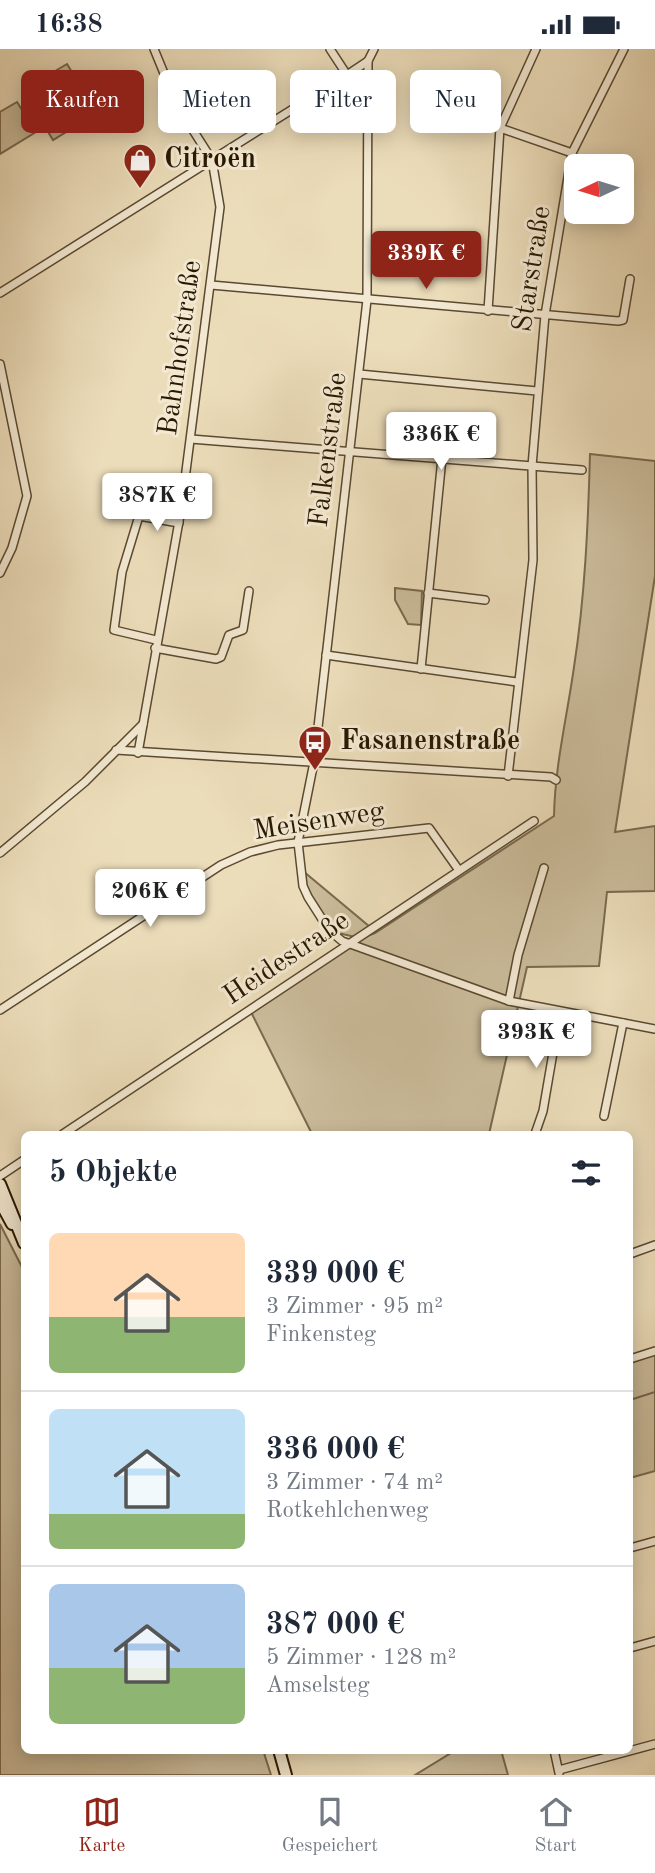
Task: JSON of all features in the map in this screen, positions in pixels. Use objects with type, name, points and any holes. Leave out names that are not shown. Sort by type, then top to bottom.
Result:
[{"type":"street","name":"Bahnhofstraße","points":[[143,723],[179,523],[220,207],[212,160],[177,105],[154,49]]},
{"type":"street","points":[[330,49],[344,70]]},
{"type":"street","points":[[354,70],[368,61],[374,49]]},
{"type":"street","points":[[501,126],[536,49]]},
{"type":"street","name":"Starstraße","points":[[508,776],[533,560],[532,465],[545,315],[572,153],[624,49]]},
{"type":"street","name":"Falkenstraße","points":[[349,943],[336,938],[308,897],[303,886],[299,842],[314,762],[367,300],[368,61]]},
{"type":"street","points":[[0,293],[290,111]]},
{"type":"street","points":[[501,128],[572,153]]},
{"type":"street","points":[[488,311],[500,133]]},
{"type":"street","points":[[211,285],[488,311],[622,320],[630,279]]},
{"type":"street","points":[[0,364],[27,496],[12,548],[0,573]]},
{"type":"street","points":[[359,374],[537,391]]},
{"type":"street","points":[[191,439],[582,470]]},
{"type":"street","points":[[421,669],[442,458]]},
{"type":"street","points":[[179,523],[139,516],[122,572],[113,625],[118,632],[156,644],[221,657],[229,635],[243,630],[249,591]]},
{"type":"street","points":[[428,593],[485,600]]},
{"type":"street","points":[[326,655],[517,682]]},
{"type":"street","points":[[0,853],[85,782],[143,723]]},
{"type":"street","points":[[138,753],[143,723]]},
{"type":"street","points":[[116,750],[551,777],[556,780]]},
{"type":"street","name":"Heidestraße","points":[[67,1131],[534,821]]},
{"type":"street","name":"Meisenweg","points":[[0,1010],[221,865],[250,852],[299,842],[429,828],[458,869]]},
{"type":"street","points":[[509,1001],[544,868]]},
{"type":"street","points":[[349,943],[509,1001],[655,1029]]},
{"type":"street","points":[[537,1131],[544,1111],[560,1012]]},
{"type":"street","points":[[604,1116],[623,1023]]},
{"type":"street","points":[[0,1175],[21,1162]]},
{"type":"street","points":[[0,1184],[21,1236]]},
{"type":"street","points":[[0,1202],[21,1239]]},
{"type":"street","points":[[633,1253],[655,1245]]},
{"type":"street","points":[[633,1358],[655,1350]]},
{"type":"street","points":[[633,1547],[655,1541]]},
{"type":"street","points":[[633,1647],[655,1641]]},
{"type":"street","points":[[633,1751],[655,1744]]},
{"type":"street","points":[[280,1754],[286,1775]]},
{"type":"street","points":[[555,1754],[559,1773],[622,1754]]},
{"type":"shaded area","points":[[67,64],[71,70],[57,70]]},
{"type":"shaded area","points":[[17,102],[21,108],[21,133],[34,133],[0,154],[0,112]]},
{"type":"shaded area","points":[[49,133],[64,133],[53,140]]},
{"type":"shaded area","points":[[590,454],[655,461],[655,576],[615,832],[655,826],[655,891],[607,892],[599,966],[527,967],[490,1131],[310,1131],[250,1010],[349,943],[375,933],[554,816],[559,760],[581,614]]},
{"type":"shaded area","points":[[395,588],[422,591],[421,625],[408,624],[395,600]]},
{"type":"shaded area","points":[[303,871],[370,927],[355,937],[334,932],[309,896]]},
{"type":"shaded area","points":[[0,1224],[21,1265],[21,1754],[264,1754],[271,1775],[0,1775]]},
{"type":"shaded area","points":[[655,1352],[655,1471],[633,1477],[633,1360]]},
{"type":"shaded area","points":[[449,1754],[502,1754],[508,1775],[415,1775]]},
{"type":"waterway","points":[[633,1399],[655,1392]]},
{"type":"place","name":"Citroën","points":[[140,190]]},
{"type":"place","name":"Fasanenstraße","points":[[315,772]]}]
